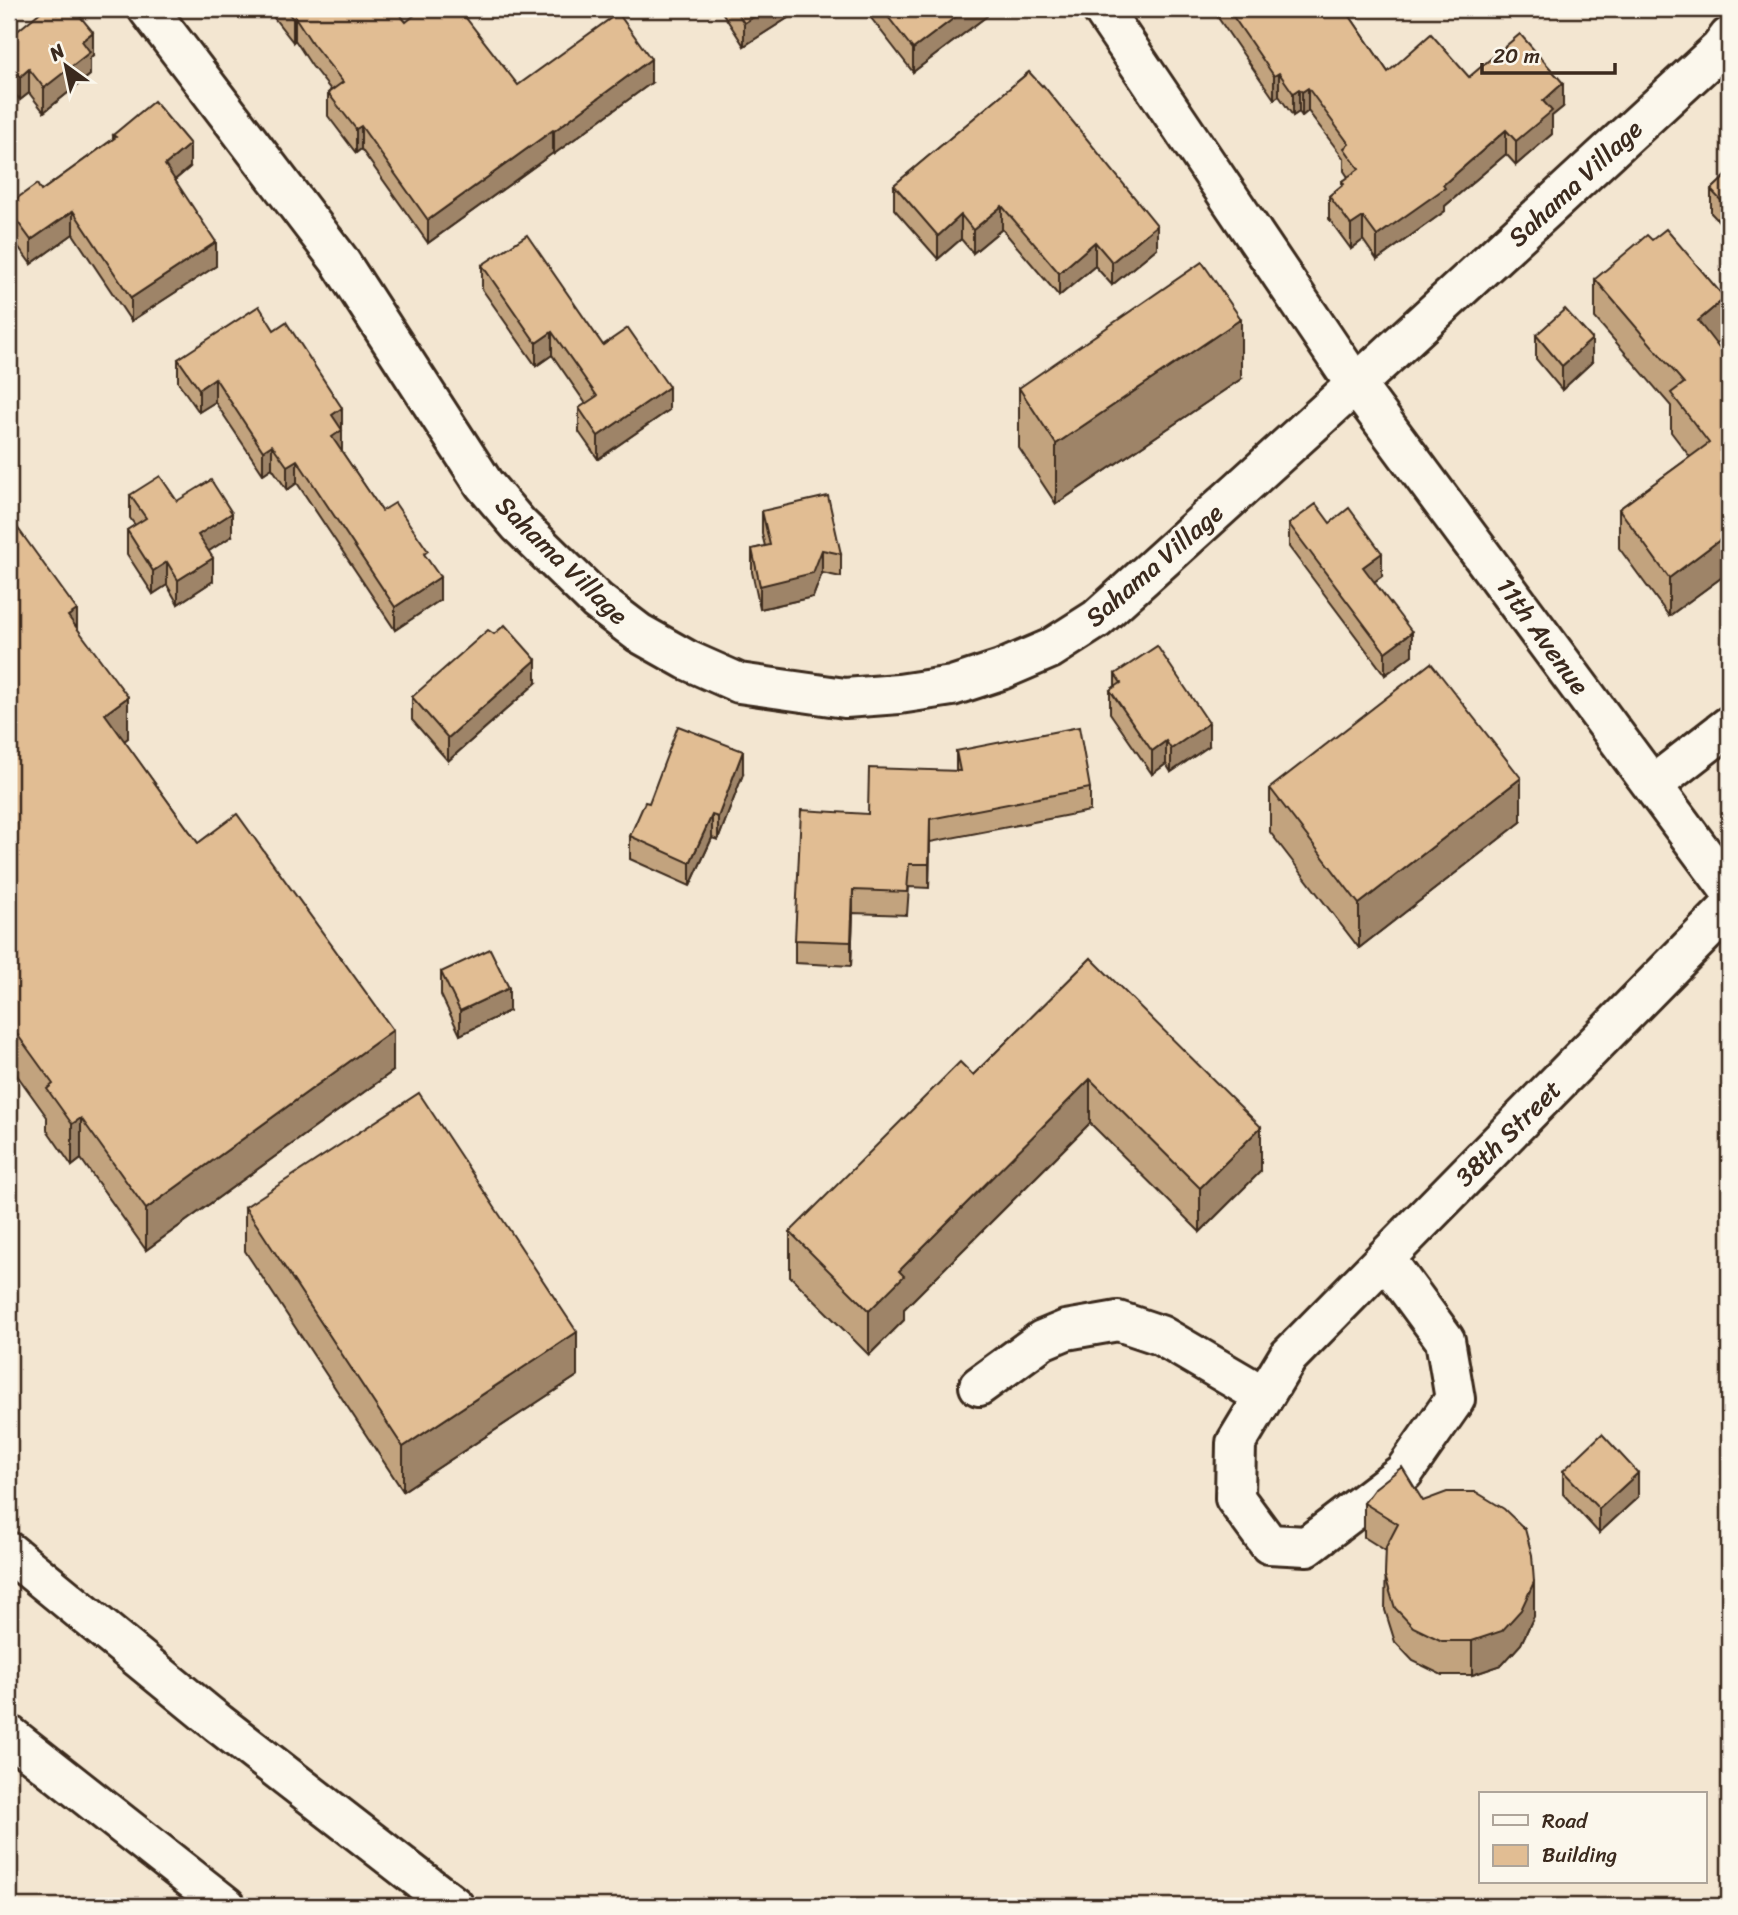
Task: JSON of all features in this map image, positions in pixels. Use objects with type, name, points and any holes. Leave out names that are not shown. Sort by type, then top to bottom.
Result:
[{"type":"main road","name":"Sahama Village","points":[[148,9],[339,260],[484,484],[519,525],[597,601],[639,632],[687,660],[739,683],[845,698],[952,686],[1001,670],[1050,649],[1097,619],[1720,49],[1729,37]]},
{"type":"main road","points":[[1102,9],[1355,384]]},
{"type":"main road","name":"11th Avenue","points":[[1355,384],[1729,889]]},
{"type":"main road","points":[[1653,785],[1729,726]]},
{"type":"main road","name":"38th Street","points":[[1385,1258],[1445,1340],[1455,1399],[1404,1472],[1307,1546],[1269,1544],[1234,1498],[1236,1443],[1288,1357],[1385,1258],[1729,908]]},
{"type":"main road","points":[[979,1386],[1042,1340],[1066,1330],[1118,1321],[1160,1335],[1264,1396]]},
{"type":"main road","points":[[9,1552],[218,1723],[454,1906]]},
{"type":"main road","points":[[9,1735],[226,1906]]},
{"type":"building","points":[[44,9],[53,9],[57,14],[64,9],[74,9],[93,32],[82,41],[90,52],[44,88],[29,69],[20,77],[9,63],[9,38]]},
{"type":"building","points":[[285,9],[395,9],[406,22],[422,9],[459,9],[518,85],[618,13],[651,59],[428,220],[361,126],[356,129],[328,93],[343,82],[295,17],[293,19]]},
{"type":"building","points":[[735,9],[766,9],[744,23]]},
{"type":"building","points":[[882,9],[966,9],[913,49]]},
{"type":"building","points":[[1228,9],[1345,9],[1388,72],[1431,34],[1469,77],[1520,34],[1563,83],[1543,101],[1552,111],[1516,141],[1506,130],[1443,185],[1445,188],[1377,236],[1363,217],[1351,225],[1329,196],[1344,184],[1342,181],[1359,169],[1344,148],[1349,144],[1308,88],[1293,93],[1279,73],[1274,76]]},
{"type":"building","points":[[1029,72],[1043,85],[1157,225],[1112,262],[1095,242],[1059,273],[1002,206],[973,230],[961,215],[938,236],[894,185]]},
{"type":"building","points":[[154,101],[190,144],[165,165],[216,242],[131,298],[73,211],[31,240],[9,210],[9,204],[37,184],[41,191],[116,137],[113,135]]},
{"type":"building","points":[[1729,173],[1729,209],[1711,190]]},
{"type":"building","points":[[1666,229],[1725,298],[1698,321],[1729,361],[1729,533],[1669,578],[1619,509],[1709,443],[1671,393],[1684,383],[1595,279],[1647,235],[1652,240]]},
{"type":"building","points":[[527,235],[603,345],[628,328],[669,387],[598,436],[579,408],[597,396],[552,332],[536,343],[482,265]]},
{"type":"building","points":[[1202,262],[1241,319],[1056,444],[1019,388]]},
{"type":"building","points":[[259,306],[274,330],[286,322],[342,408],[332,415],[342,430],[332,437],[382,511],[395,503],[428,551],[424,554],[440,577],[395,607],[297,460],[287,466],[272,445],[263,451],[215,378],[199,389],[178,359]]},
{"type":"building","points":[[1565,309],[1592,339],[1562,366],[1536,335]]},
{"type":"building","points":[[160,476],[177,501],[211,480],[232,513],[198,535],[213,558],[178,580],[167,562],[153,571],[127,530],[146,518],[130,495]]},
{"type":"building","points":[[828,496],[841,554],[822,550],[813,573],[760,586],[752,549],[770,545],[762,511]]},
{"type":"building","points":[[1316,504],[1330,523],[1349,508],[1382,553],[1363,567],[1412,632],[1385,652],[1289,524]]},
{"type":"building","points":[[9,516],[77,610],[68,616],[128,697],[105,714],[198,843],[237,814],[393,1030],[146,1209],[81,1118],[72,1124],[47,1089],[53,1084],[9,1023]]},
{"type":"building","points":[[505,625],[536,660],[448,738],[412,697],[488,630],[494,634]]},
{"type":"building","points":[[1157,646],[1209,723],[1171,749],[1166,741],[1152,751],[1110,690],[1121,683],[1115,674]]},
{"type":"building","points":[[1431,663],[1521,778],[1359,904],[1270,788]]},
{"type":"building","points":[[678,726],[743,751],[718,817],[712,815],[690,863],[630,836],[645,802],[649,803]]},
{"type":"building","points":[[1079,727],[1090,788],[930,819],[929,864],[909,864],[907,892],[853,890],[851,942],[795,940],[801,810],[868,814],[869,768],[960,771],[956,751]]},
{"type":"building","points":[[490,949],[509,988],[460,1011],[441,972]]},
{"type":"building","points":[[1091,958],[1261,1127],[1200,1188],[1090,1079],[899,1271],[904,1276],[869,1311],[790,1232],[960,1062],[973,1075]]},
{"type":"building","points":[[419,1093],[577,1332],[403,1447],[245,1207]]},
{"type":"building","points":[[1602,1434],[1638,1473],[1599,1509],[1563,1471]]},
{"type":"building","points":[[1402,1467],[1423,1501],[1447,1492],[1476,1492],[1504,1509],[1525,1529],[1532,1555],[1534,1582],[1521,1610],[1502,1631],[1472,1641],[1442,1641],[1413,1627],[1395,1608],[1385,1576],[1386,1547],[1398,1524],[1364,1503],[1375,1488]]}]
